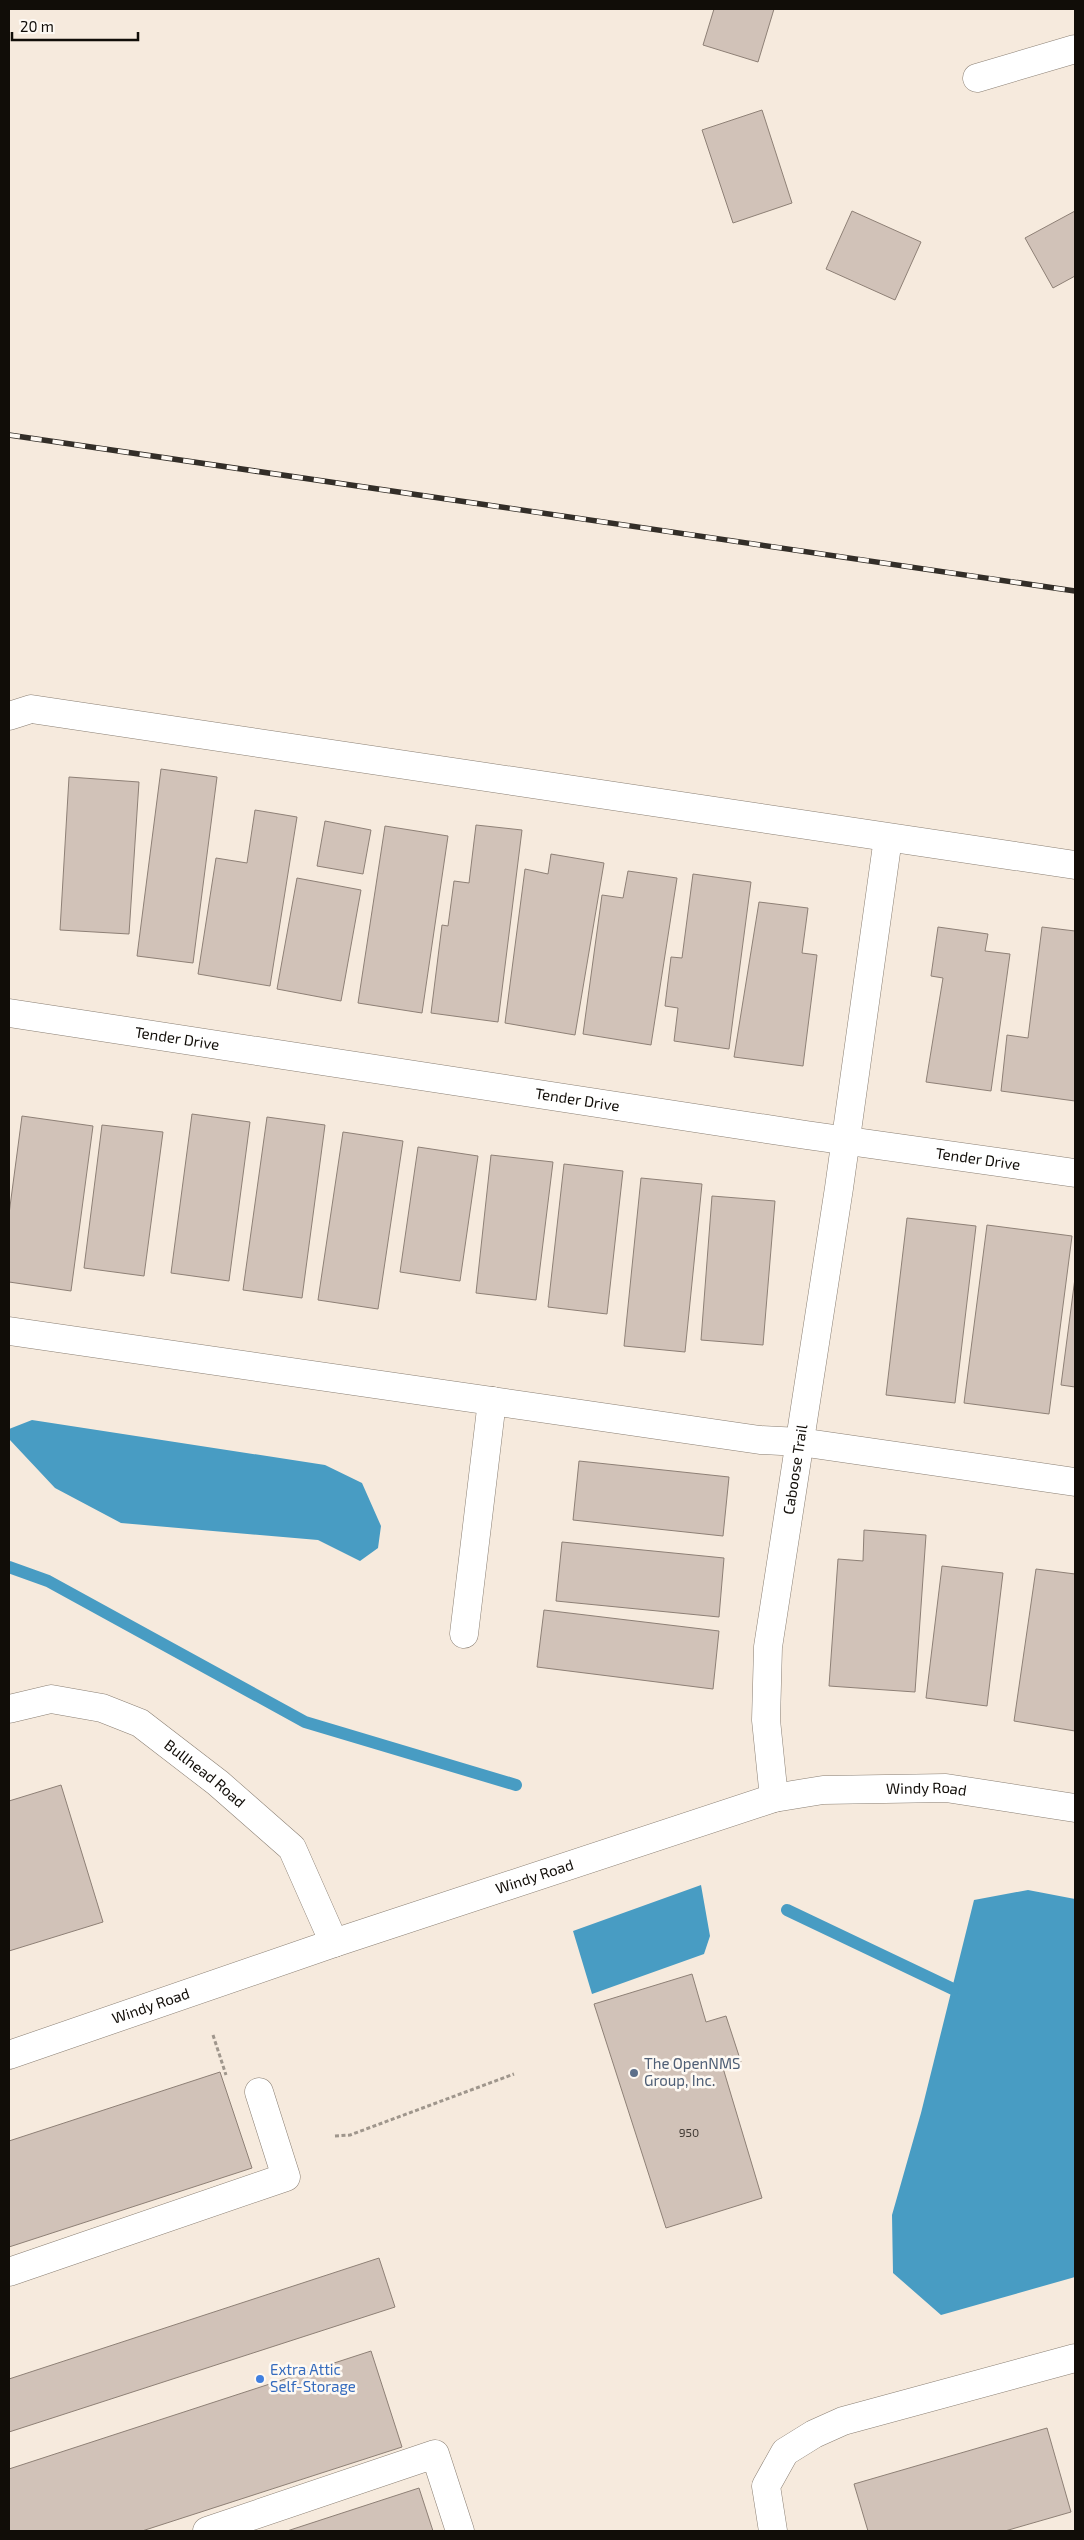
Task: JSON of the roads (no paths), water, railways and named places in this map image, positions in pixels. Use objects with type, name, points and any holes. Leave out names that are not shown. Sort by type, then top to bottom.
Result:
[{"type":"street","points":[[977,78],[1075,49]]},
{"type":"street","points":[[9,716],[31,709],[1075,865]]},
{"type":"street","name":"Caboose Trail","points":[[774,1798],[766,1720],[768,1647],[846,1141],[888,838]]},
{"type":"street","name":"Tender Drive","points":[[9,1013],[846,1141],[1075,1173]]},
{"type":"street","points":[[9,1331],[760,1440],[800,1442],[1075,1482]]},
{"type":"street","points":[[464,1634],[492,1401]]},
{"type":"street","name":"Bullhead Road","points":[[9,1709],[51,1699],[102,1708],[140,1723],[218,1783],[292,1848],[334,1943]]},
{"type":"street","name":"Windy Road","points":[[9,2055],[334,1943],[774,1798],[823,1790],[946,1788],[1075,1808]]},
{"type":"street","points":[[9,2272],[286,2177],[259,2092]]},
{"type":"street","points":[[773,2531],[766,2486],[785,2452],[814,2434],[843,2421],[1075,2358]]},
{"type":"street","points":[[207,2531],[435,2454],[460,2531]]},
{"type":"water","points":[[32,1420],[325,1465],[362,1483],[381,1526],[378,1548],[360,1561],[318,1540],[121,1523],[55,1488],[9,1439],[9,1429]]},
{"type":"water","points":[[701,1885],[710,1936],[704,1954],[592,1994],[573,1931]]},
{"type":"water","points":[[1028,1890],[1075,1899],[1075,2277],[941,2315],[893,2273],[892,2215],[921,2113],[974,1900]]},
{"type":"waterway","points":[[9,1567],[48,1581],[305,1722],[516,1785]]},
{"type":"waterway","points":[[787,1910],[953,1989]]},
{"type":"railway","points":[[9,435],[1075,591]]},
{"type":"place","name":"The OpenNMS Group, Inc.","points":[[634,2073]]},
{"type":"place","name":"Extra Attic Self-Storage","points":[[260,2379]]}]
